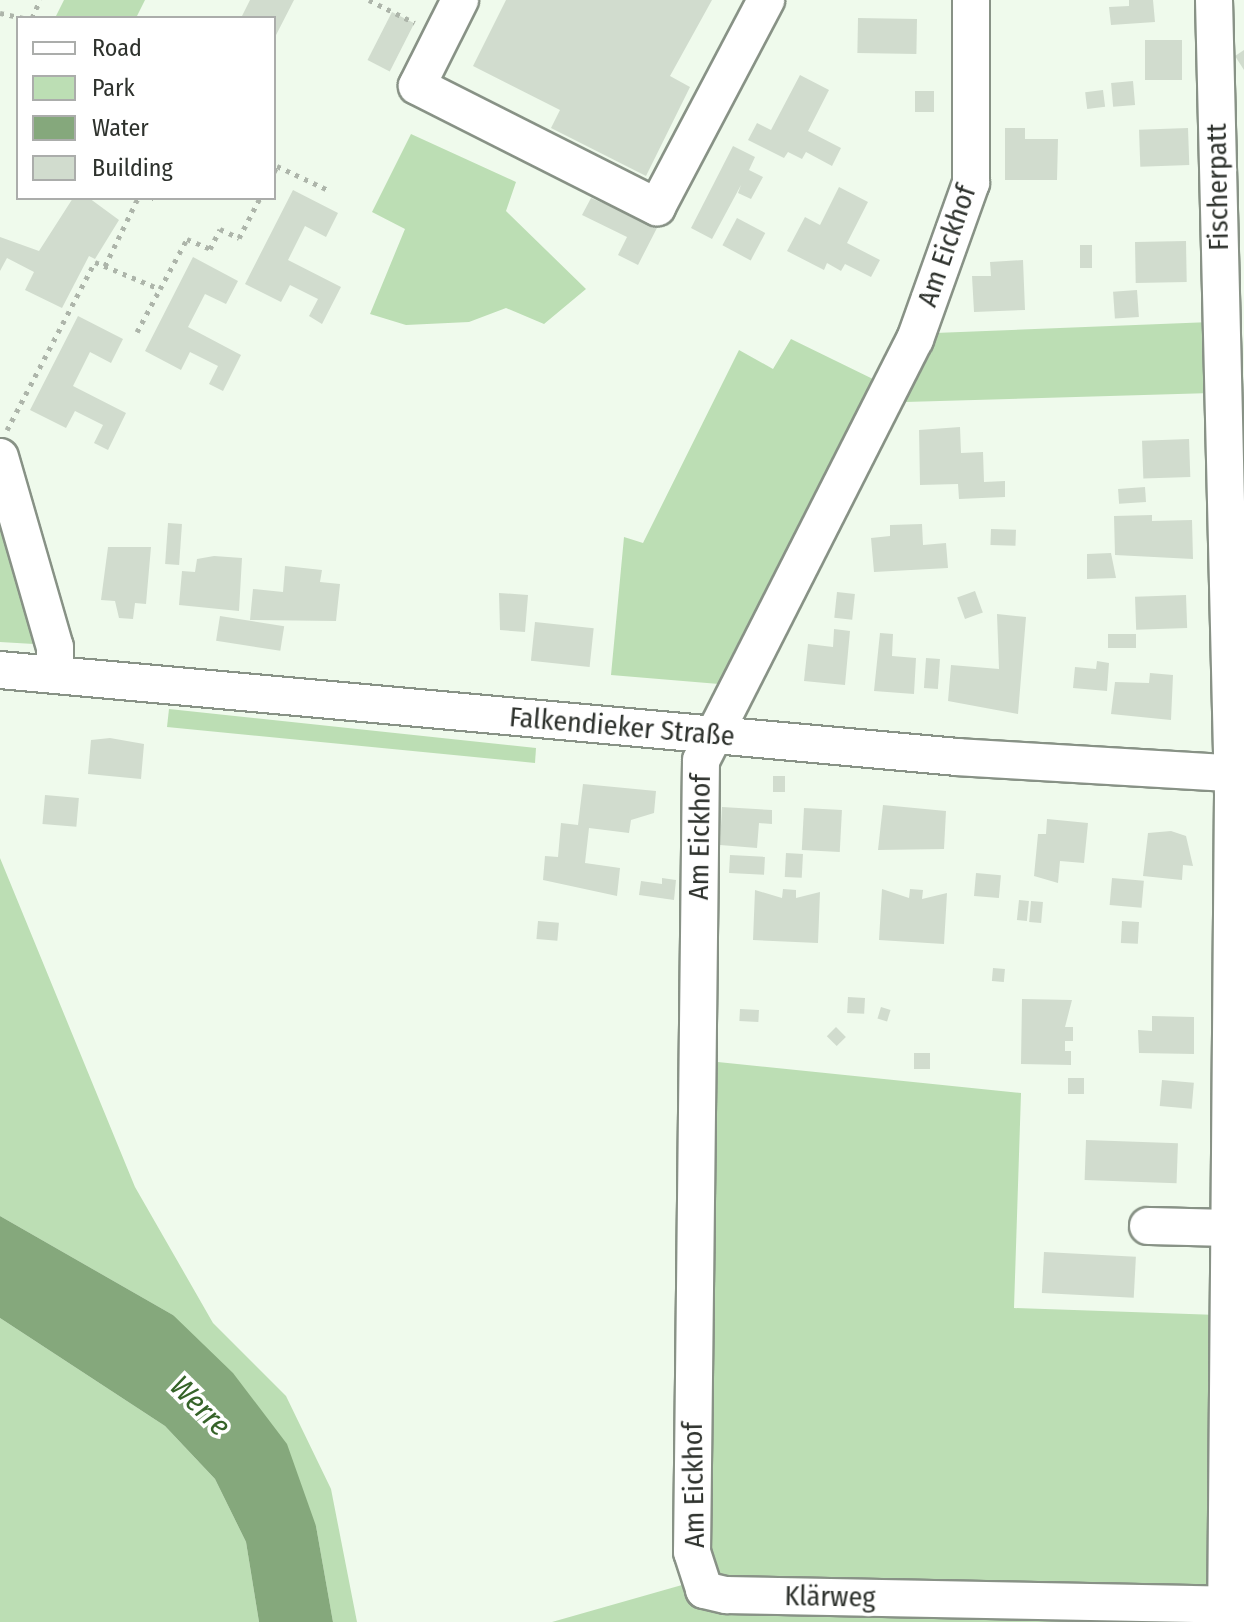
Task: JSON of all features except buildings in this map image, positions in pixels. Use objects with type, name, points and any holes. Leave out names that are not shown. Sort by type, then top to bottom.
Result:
[{"type":"street","points":[[460,0],[417,86],[657,207],[766,0]]},
{"type":"street","name":"Am Eickhof","points":[[704,1590],[692,1552],[701,760],[915,339],[971,183],[971,0]]},
{"type":"street","name":"Fischerpatt","points":[[1214,0],[1238,774],[1238,1107],[1230,1228],[1232,1611]]},
{"type":"street","points":[[0,457],[55,647],[55,672]]},
{"type":"street","name":"Falkendieker Straße","points":[[0,670],[55,672],[714,736],[1238,774]]},
{"type":"street","points":[[1148,1226],[1230,1228]]},
{"type":"street","name":"Klärweg","points":[[704,1590],[1232,1611]]},
{"type":"path","points":[[369,0],[441,36]]},
{"type":"path","points":[[276,168],[328,190]]},
{"type":"path","points":[[105,266],[137,200]]},
{"type":"path","points":[[137,332],[187,239],[210,249],[220,229],[239,238],[259,200]]},
{"type":"path","points":[[0,444],[95,262],[160,289]]},
{"type":"green space","points":[[64,0],[145,0],[137,16],[56,16]]},
{"type":"green space","points":[[411,134],[516,182],[506,211],[586,289],[544,324],[506,308],[469,322],[406,325],[370,314],[405,229],[372,212]]},
{"type":"green space","points":[[1211,322],[1212,393],[905,402],[935,333]]},
{"type":"green space","points":[[791,339],[877,381],[719,684],[611,675],[624,537],[643,543],[739,350],[773,369]]},
{"type":"green space","points":[[0,481],[51,645],[0,642]]},
{"type":"green space","points":[[169,709],[536,748],[535,763],[167,727]]},
{"type":"green space","points":[[0,858],[135,1187],[213,1323],[286,1396],[331,1489],[357,1622],[333,1622],[316,1526],[173,1315],[0,1216]]},
{"type":"green space","points":[[708,1061],[1021,1093],[1014,1308],[1218,1315],[1209,1588],[722,1579],[709,1569]]},
{"type":"green space","points":[[0,1318],[165,1426],[215,1479],[246,1542],[259,1622],[0,1622]]},
{"type":"green space","points":[[682,1585],[705,1604],[1203,1622],[552,1622]]},
{"type":"water","name":"Werre","points":[[0,1216],[173,1315],[233,1373],[287,1444],[316,1526],[333,1622],[259,1622],[246,1542],[215,1479],[165,1426],[0,1318]]}]
